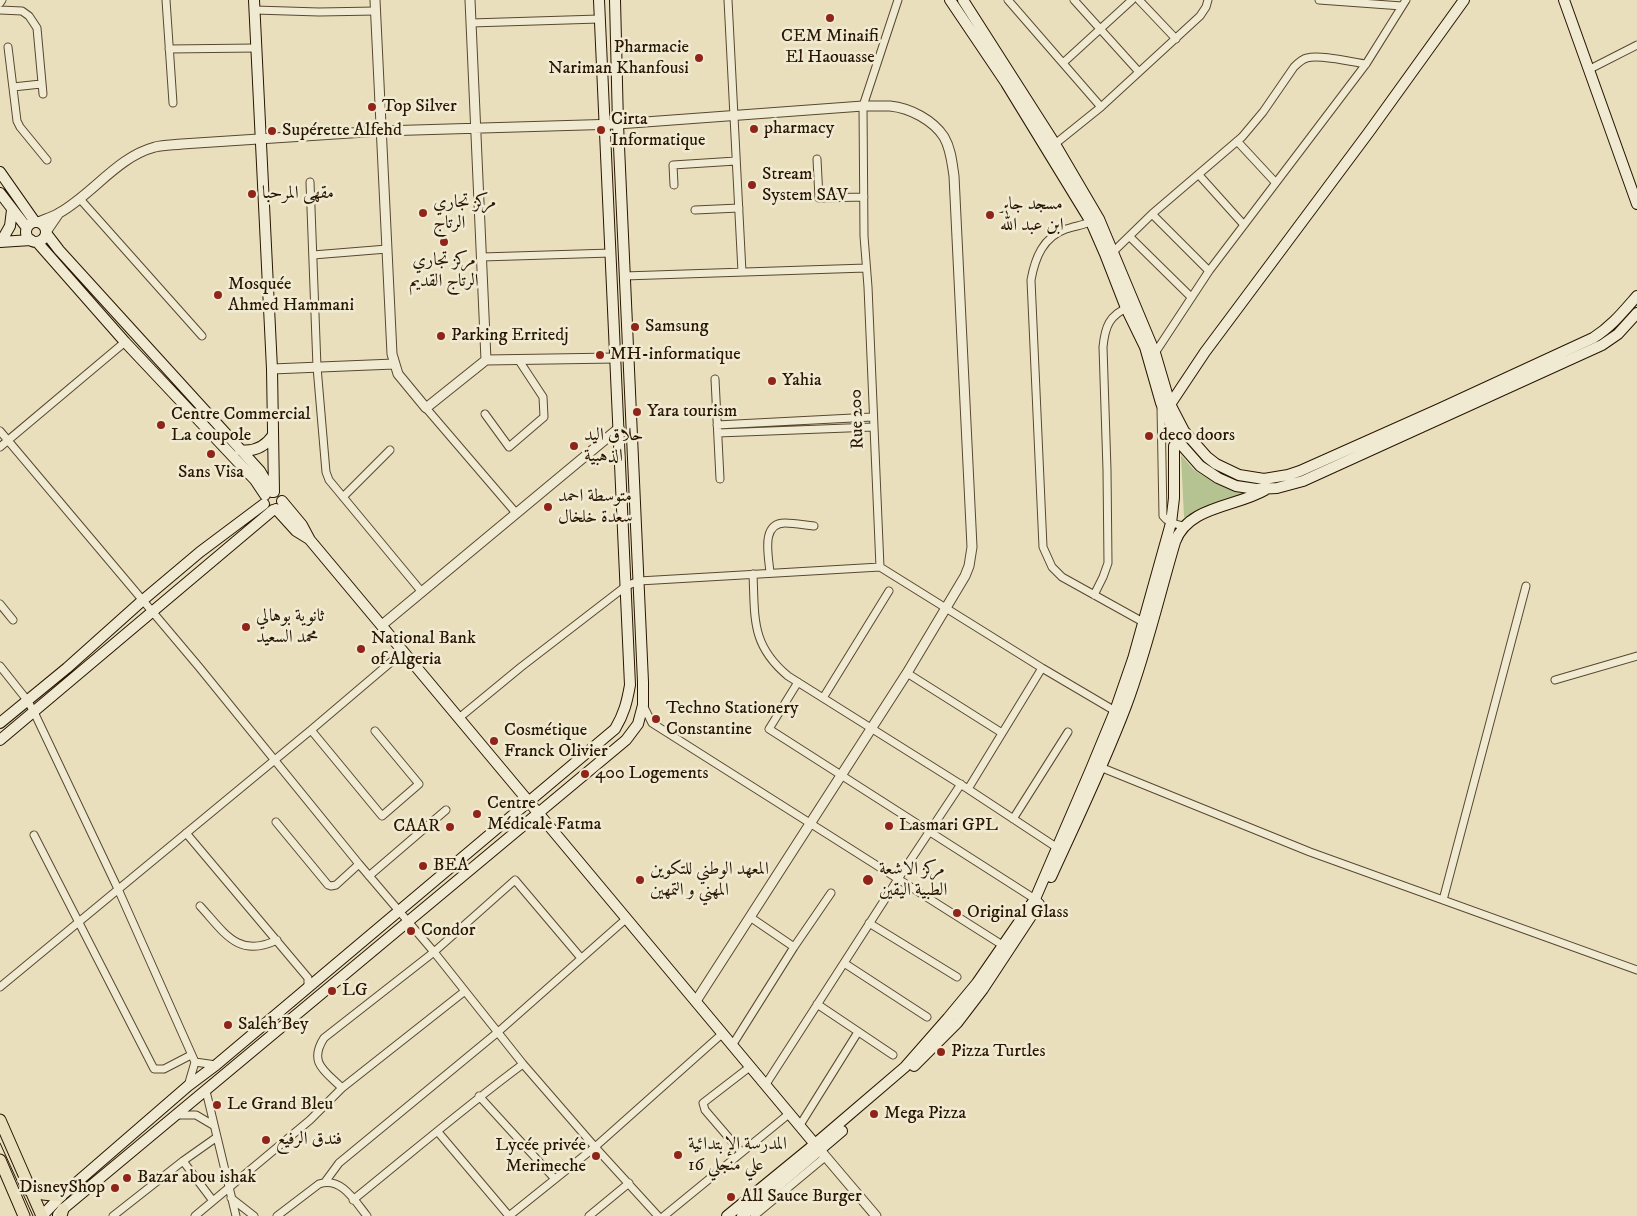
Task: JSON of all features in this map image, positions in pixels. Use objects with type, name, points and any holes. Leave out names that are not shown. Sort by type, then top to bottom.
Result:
[{"type":"main road","points":[[42,1216],[61,1196],[188,1086],[216,1065],[308,982],[319,978],[615,729],[623,716],[630,685],[599,0]]},
{"type":"main road","points":[[60,1214],[626,740],[638,724],[642,705],[643,682],[624,276],[615,0]]},
{"type":"main road","points":[[950,0],[1095,220],[1105,254],[1154,353],[1166,403],[1166,414],[1178,441],[1200,466],[1218,478],[1246,488],[1256,489],[1286,486],[1303,480],[1596,348],[1612,339],[1637,313]]},
{"type":"main road","points":[[963,0],[1055,144],[1113,252],[1130,306],[1166,403],[1184,432],[1207,456],[1227,471],[1245,477],[1264,479],[1288,476],[1440,409],[1593,338],[1616,320],[1637,296]]},
{"type":"main road","points":[[1166,403],[1369,132],[1464,0]]},
{"type":"main road","points":[[1564,0],[1637,204]]},
{"type":"main road","points":[[0,740],[152,612],[272,500],[272,369],[255,5]]},
{"type":"main road","points":[[0,172],[31,225]]},
{"type":"main road","points":[[0,193],[12,210],[31,225]]},
{"type":"main road","points":[[1,241],[10,226],[12,210]]},
{"type":"main road","points":[[1,241],[31,225],[43,224],[46,233],[59,250],[262,474],[272,500]]},
{"type":"main road","points":[[31,225],[27,234],[272,500],[302,525],[310,540],[820,1150]]},
{"type":"main road","points":[[1,241],[34,241],[43,239],[46,233]]},
{"type":"main road","points":[[1038,901],[1056,847],[1115,711],[1133,659],[1171,523],[1174,498],[1174,446],[1184,432]]},
{"type":"main road","points":[[240,450],[262,447],[273,435]]},
{"type":"main road","points":[[742,1216],[907,1073],[957,1023],[983,989],[1006,948],[1038,901],[1100,767],[1126,706],[1175,542],[1183,526],[1197,516],[1255,495],[1268,488]]},
{"type":"main road","points":[[0,723],[67,668],[142,600],[200,552],[272,500]]},
{"type":"main road","points":[[0,1120],[42,1216]]},
{"type":"main road","points":[[727,1216],[820,1150]]},
{"type":"main road","points":[[0,1163],[24,1216]]},
{"type":"main road","points":[[29,1190],[61,1196]]},
{"type":"main road","points":[[15,1197],[16,1216]]},
{"type":"main road","points":[[31,1216],[42,1216]]},
{"type":"street","points":[[166,0],[173,102]]},
{"type":"street","points":[[375,0],[394,364],[398,374],[516,513]]},
{"type":"street","points":[[470,0],[486,360]]},
{"type":"street","points":[[728,0],[742,272]]},
{"type":"street","name":"Rue 200","points":[[880,567],[864,236],[863,106],[898,0]]},
{"type":"street","points":[[1008,0],[1101,107]]},
{"type":"street","points":[[1074,0],[1139,72]]},
{"type":"street","points":[[1063,63],[1132,0]]},
{"type":"street","points":[[1139,0],[1176,39]]},
{"type":"street","points":[[1055,144],[1101,107],[1176,39],[1200,16],[1208,0]]},
{"type":"street","points":[[1154,353],[1209,271],[1366,64],[1404,3],[1319,0]]},
{"type":"street","points":[[255,5],[318,12],[376,12]]},
{"type":"street","points":[[0,10],[15,9],[22,11],[37,28],[42,94]]},
{"type":"street","points":[[471,23],[599,19]]},
{"type":"street","points":[[1590,69],[1637,45]]},
{"type":"street","points":[[8,47],[20,127],[48,160]]},
{"type":"street","points":[[169,49],[256,48]]},
{"type":"street","points":[[1113,252],[1152,214],[1237,141],[1264,112],[1300,61],[1316,56],[1366,64]]},
{"type":"street","points":[[13,87],[41,84]]},
{"type":"street","points":[[31,225],[60,213],[80,199],[126,160],[156,146],[381,131],[618,124],[863,106],[891,106],[906,110],[920,116],[944,136],[952,160],[954,176],[972,547],[969,566],[966,576],[907,673],[696,1001]]},
{"type":"street","points":[[1237,141],[1275,182]]},
{"type":"street","points":[[817,159],[819,198],[864,197]]},
{"type":"street","points":[[674,185],[673,165],[736,161]]},
{"type":"street","points":[[1199,175],[1244,225]]},
{"type":"street","points":[[310,182],[317,367],[326,472],[329,480],[421,591]]},
{"type":"street","points":[[80,199],[202,336]]},
{"type":"street","points":[[695,210],[738,208]]},
{"type":"street","points":[[46,233],[60,213]]},
{"type":"street","points":[[1152,214],[1209,271]]},
{"type":"street","points":[[1095,220],[1065,229],[1048,240],[1034,262],[1031,280],[1043,547],[1052,567],[1062,577],[1143,622]]},
{"type":"street","points":[[1130,237],[1191,297]]},
{"type":"street","points":[[313,255],[387,249]]},
{"type":"street","points":[[482,258],[611,253]]},
{"type":"street","points":[[624,276],[866,268]]},
{"type":"street","points":[[1094,595],[1108,562],[1104,340],[1108,322],[1130,306]]},
{"type":"street","points":[[0,447],[125,342]]},
{"type":"street","points":[[426,408],[486,360],[616,358]]},
{"type":"street","points":[[485,414],[509,447],[544,417],[543,397],[518,360]]},
{"type":"street","points":[[272,369],[394,364]]},
{"type":"street","points":[[716,379],[720,479]]},
{"type":"street","points":[[1166,403],[1163,513],[1165,518],[1171,523],[1183,526]]},
{"type":"street","points":[[717,424],[872,417]]},
{"type":"street","points":[[718,433],[873,427]]},
{"type":"street","points":[[382,625],[619,428]]},
{"type":"street","points":[[0,431],[152,612],[407,922],[434,952],[523,1064],[658,1216]]},
{"type":"street","points":[[343,496],[390,450]]},
{"type":"street","points":[[770,573],[768,537],[772,527],[776,524],[784,523],[814,526]]},
{"type":"street","points":[[459,718],[521,667],[626,586],[638,581],[880,567],[1115,711]]},
{"type":"street","points":[[753,574],[756,621],[762,646],[776,666],[1056,847]]},
{"type":"street","points":[[1443,900],[1526,586]]},
{"type":"street","points":[[823,698],[889,591]]},
{"type":"street","points":[[0,604],[13,620]]},
{"type":"street","points":[[0,987],[404,651]]},
{"type":"street","points":[[1555,680],[1637,656]]},
{"type":"street","points":[[0,666],[27,700],[34,712],[118,889],[193,1058],[188,1086]]},
{"type":"street","points":[[968,789],[1042,668]]},
{"type":"street","points":[[907,673],[1002,733]]},
{"type":"street","points":[[798,682],[769,729],[1038,901]]},
{"type":"street","points":[[642,705],[652,722],[1006,948]]},
{"type":"street","points":[[634,729],[652,722]]},
{"type":"street","points":[[311,730],[382,816],[419,784],[375,731]]},
{"type":"street","points":[[1013,819],[1068,732]]},
{"type":"street","points":[[1100,767],[1310,852],[1637,970]]},
{"type":"street","points":[[766,1084],[961,784]]},
{"type":"street","points":[[369,876],[446,810]]},
{"type":"street","points":[[276,822],[328,885],[336,885],[359,864]]},
{"type":"street","points":[[186,833],[277,940],[308,982]]},
{"type":"street","points":[[34,835],[154,1069],[164,1069],[193,1058],[216,1065]]},
{"type":"street","points":[[342,1088],[320,1066],[317,1056],[318,1047],[324,1038],[434,952],[515,880],[581,958]]},
{"type":"street","points":[[733,1044],[794,947],[831,894]]},
{"type":"street","points":[[200,906],[233,941],[242,945],[256,947],[267,945],[277,940]]},
{"type":"street","points":[[750,917],[794,947]]},
{"type":"street","points":[[325,1182],[339,1164],[498,1032],[627,918]]},
{"type":"street","points":[[869,923],[957,977]]},
{"type":"street","points":[[844,963],[927,1017]]},
{"type":"street","points":[[195,1216],[310,1120],[342,1088],[465,991]]},
{"type":"street","points":[[817,1004],[893,1055]]},
{"type":"street","points":[[800,1125],[858,1032]]},
{"type":"street","points":[[438,1132],[509,1216],[595,1147],[723,1033]]},
{"type":"street","points":[[353,1200],[480,1096],[523,1064]]},
{"type":"street","points":[[742,1152],[705,1110],[703,1103],[751,1066]]},
{"type":"street","points":[[206,1091],[236,1216]]},
{"type":"street","points":[[480,1096],[554,1178]]},
{"type":"street","points":[[664,1216],[790,1113]]},
{"type":"street","points":[[176,1115],[196,1115],[213,1124]]},
{"type":"street","points":[[113,1216],[217,1136]]},
{"type":"street","points":[[754,1216],[820,1150],[876,1216]]},
{"type":"street","points":[[183,1161],[214,1201]]},
{"type":"street","points":[[278,1216],[319,1184],[325,1182],[340,1185],[367,1216]]},
{"type":"street","points":[[589,1216],[629,1183]]},
{"type":"street","points":[[231,1198],[254,1216]]},
{"type":"green space","points":[[1181,455],[1194,470],[1217,484],[1244,494],[1187,518],[1184,517]]},
{"type":"tram line","points":[[0,1143],[33,1216]]},
{"type":"place","name":"CEM Minaifi El Haouasse","points":[[830,18]]},
{"type":"place","name":"Pharmacie Nariman Khanfousi","points":[[699,58]]},
{"type":"place","name":"Top Silver","points":[[372,107]]},
{"type":"place","name":"pharmacy","points":[[754,129]]},
{"type":"place","name":"Cirta Informatique","points":[[601,130]]},
{"type":"place","name":"Supérette Alfehd","points":[[272,131]]},
{"type":"place","name":"Stream System SAV","points":[[752,185]]},
{"type":"place","name":"مقهى المرحبا","points":[[252,194]]},
{"type":"place","name":"مركز تجاري الرتاج","points":[[423,213]]},
{"type":"place","name":"مسجد جابر ابن عبد الله","points":[[990,215]]},
{"type":"place","name":"مركز تجاري الرتاج القديم","points":[[444,242]]},
{"type":"place","name":"Mosquée Ahmed Hammani","points":[[218,295]]},
{"type":"place","name":"Samsung","points":[[635,327]]},
{"type":"place","name":"Parking Erritedj","points":[[441,336]]},
{"type":"place","name":"MH-informatique","points":[[600,355]]},
{"type":"place","name":"Yahia","points":[[772,381]]},
{"type":"place","name":"Yara tourism","points":[[637,412]]},
{"type":"place","name":"Centre Commercial La coupole","points":[[161,425]]},
{"type":"place","name":"deco doors","points":[[1149,436]]},
{"type":"place","name":"حلاق اليد الذهبية","points":[[574,446]]},
{"type":"place","name":"Sans Visa","points":[[211,454]]},
{"type":"place","name":"متوسطة احمد سعدة خلخال","points":[[548,507]]},
{"type":"place","name":"ثانوية بوهالي محمد السعيد","points":[[246,627]]},
{"type":"place","name":"National Bank of Algeria","points":[[361,649]]},
{"type":"place","name":"Techno Stationery Constantine","points":[[656,719]]},
{"type":"place","name":"Cosmétique Franck Olivier","points":[[494,741]]},
{"type":"place","name":"400 Logements","points":[[585,774]]},
{"type":"place","name":"Centre Médicale Fatma","points":[[477,814]]},
{"type":"place","name":"Lasmari GPL","points":[[889,826]]},
{"type":"place","name":"CAAR","points":[[450,827]]},
{"type":"place","name":"BEA","points":[[423,866]]},
{"type":"place","name":"المعهد الوطني للتكوين المهني و التمهين","points":[[640,880]]},
{"type":"place","name":"مركز الاشعة الطبية اليقين","points":[[868,880]]},
{"type":"place","name":"Original Glass","points":[[957,913]]},
{"type":"place","name":"Condor","points":[[411,931]]},
{"type":"place","name":"LG","points":[[332,991]]},
{"type":"place","name":"Saleh Bey","points":[[228,1025]]},
{"type":"place","name":"Pizza Turtles","points":[[941,1052]]},
{"type":"place","name":"Le Grand Bleu","points":[[217,1105]]},
{"type":"place","name":"Mega Pizza","points":[[874,1114]]},
{"type":"place","name":"فندق الرفيع","points":[[266,1140]]},
{"type":"place","name":"المدرسة الإبتدائية علي منجلي 16","points":[[678,1155]]},
{"type":"place","name":"Lycée privée Merimeche","points":[[596,1156]]},
{"type":"place","name":"Bazar abou ishak","points":[[127,1178]]},
{"type":"place","name":"DisneyShop","points":[[115,1188]]},
{"type":"place","name":"All Sauce Burger","points":[[731,1197]]}]
